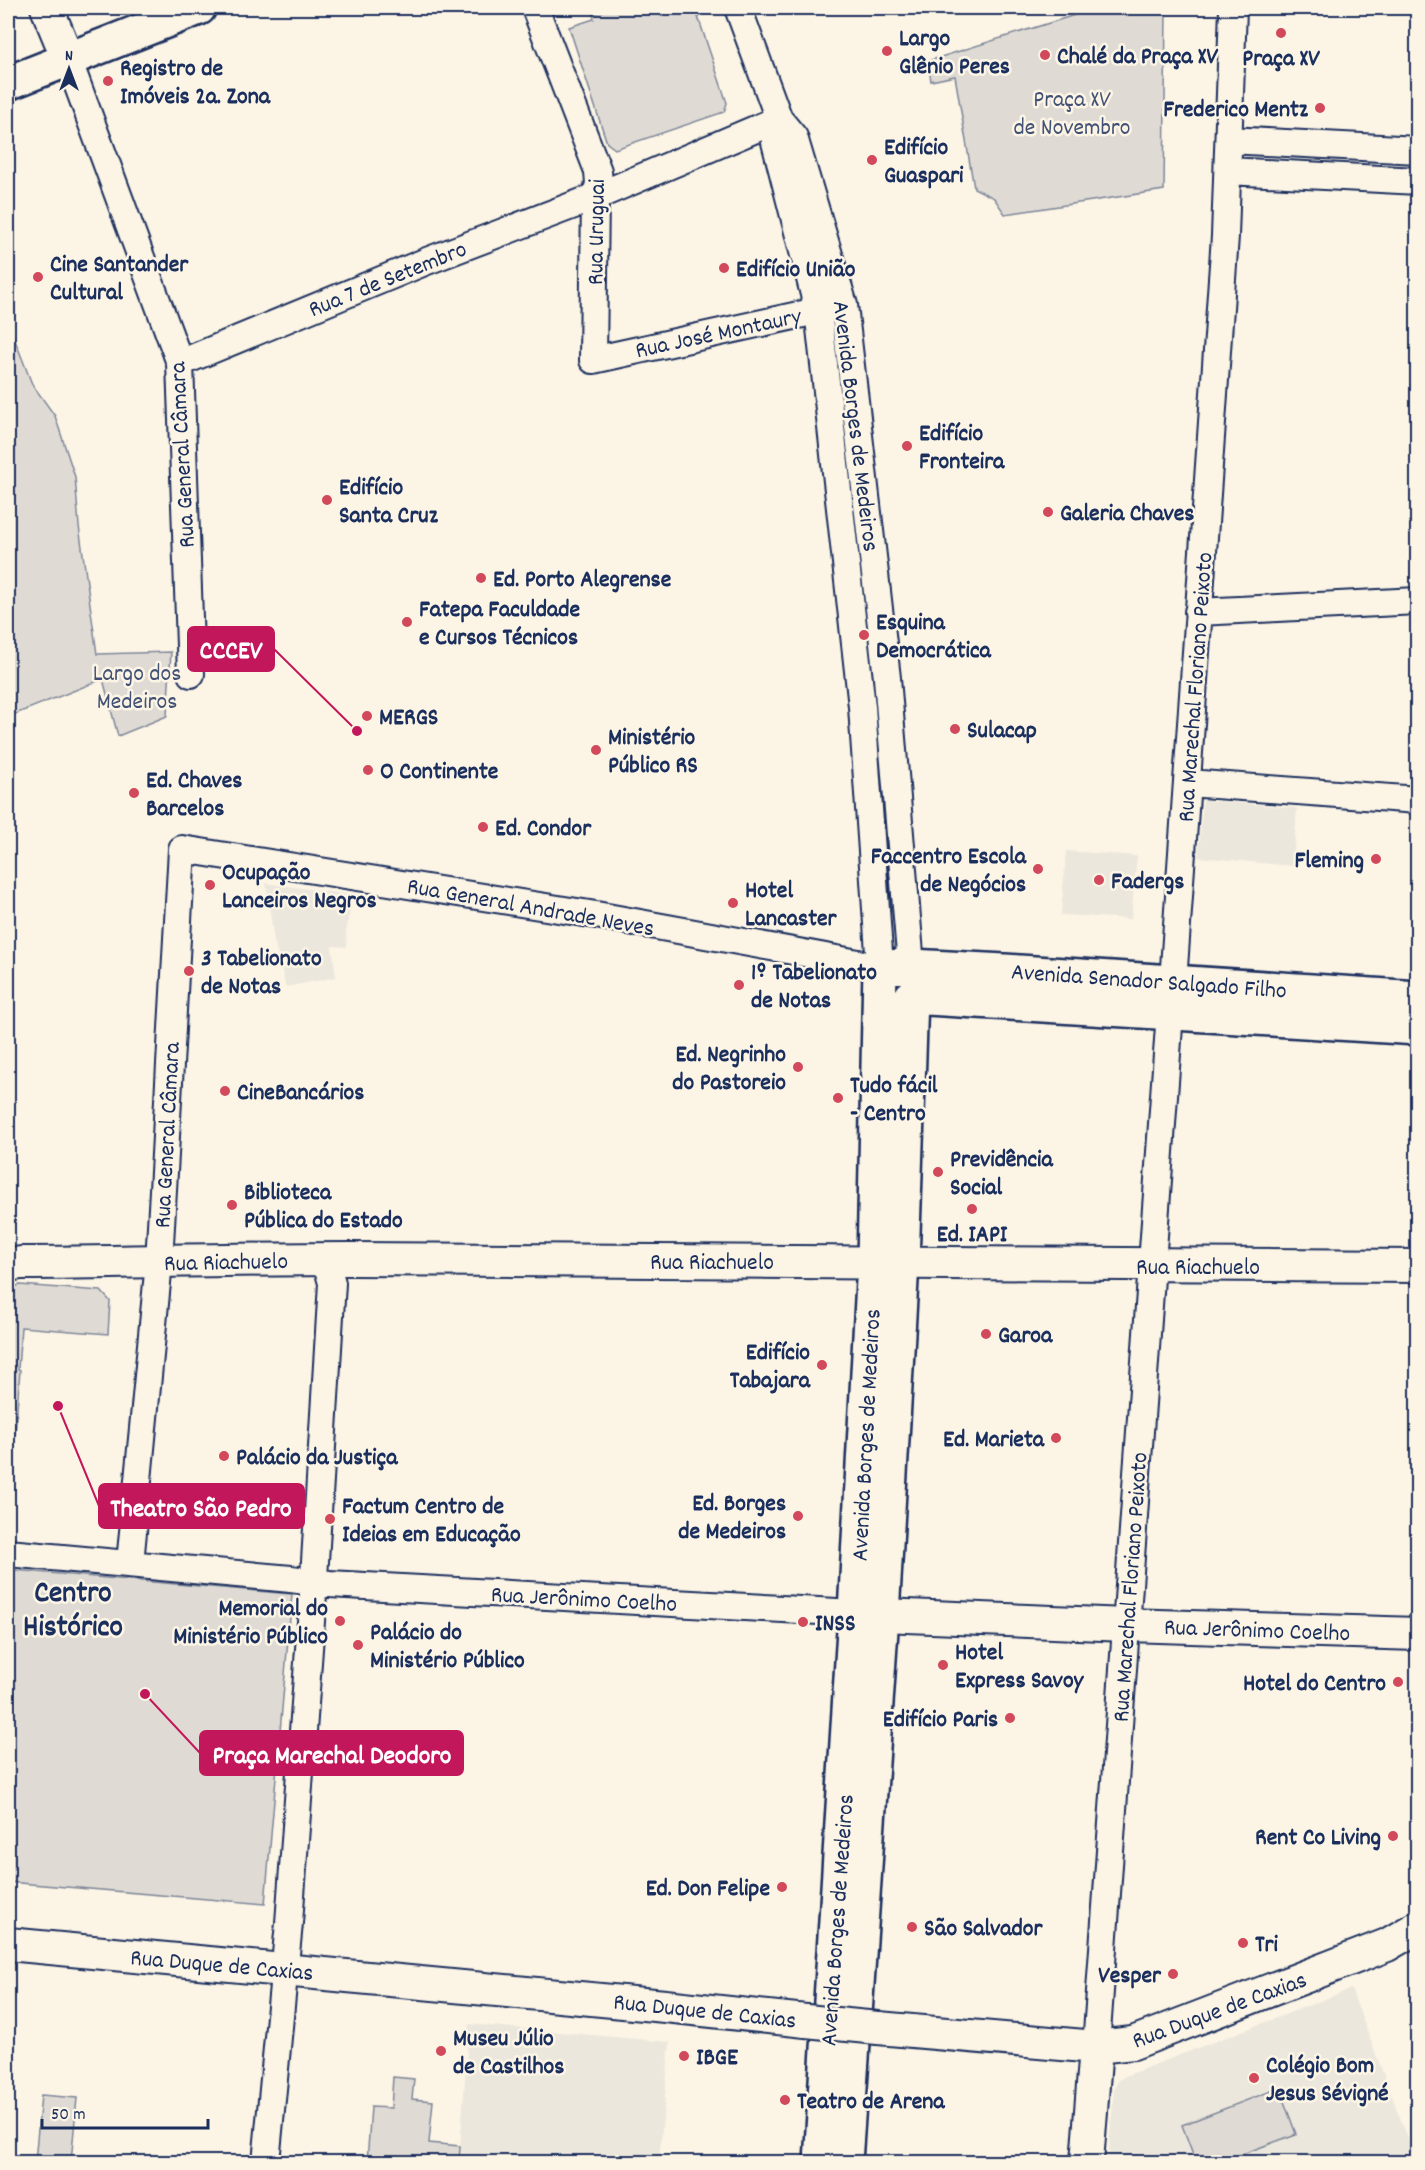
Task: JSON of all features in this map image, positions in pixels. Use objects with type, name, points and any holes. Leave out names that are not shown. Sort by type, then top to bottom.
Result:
[{"type":"main road","points":[[8,83],[199,8]]},
{"type":"main road","name":"Avenida Senador Salgado Filho","points":[[901,976],[1172,997],[1418,1028]]},
{"type":"main road","name":"Avenida Borges de Medeiros","points":[[888,1262],[901,976]]},
{"type":"main road","name":"Avenida Borges de Medeiros","points":[[845,2163],[868,1614],[901,976]]},
{"type":"main road","name":"Avenida Senador Salgado Filho","points":[[1172,997],[1418,998]]},
{"type":"main road","name":"Avenida Borges de Medeiros","points":[[821,2163],[868,1614]]},
{"type":"street","name":"Rua General Câmara","points":[[47,8],[180,363],[191,674]]},
{"type":"street","name":"Rua Uruguai","points":[[536,8],[598,171],[595,197],[593,360]]},
{"type":"street","name":"Avenida Borges de Medeiros","points":[[738,8],[779,120],[794,137],[844,305],[890,704],[901,976]]},
{"type":"street","points":[[1233,8],[1229,140],[1418,150]]},
{"type":"street","name":"Rua 7 de Setembro","points":[[180,363],[444,254],[595,197],[779,120]]},
{"type":"street","name":"Avenida Borges de Medeiros","points":[[779,120],[775,142],[818,310],[862,707],[901,976]]},
{"type":"street","name":"Rua Marechal Floriano Peixoto","points":[[1087,2163],[1188,783],[1225,236],[1229,140]]},
{"type":"street","points":[[1228,171],[1418,181]]},
{"type":"street","name":"Rua José Montaury","points":[[593,360],[844,305]]},
{"type":"street","name":"Avenida Borges de Medeiros","points":[[847,567],[874,565]]},
{"type":"street","points":[[1198,612],[1418,601]]},
{"type":"street","points":[[862,707],[890,704]]},
{"type":"street","points":[[1188,783],[1418,800]]},
{"type":"street","name":"Rua General Câmara","points":[[130,1563],[159,1262],[182,849]]},
{"type":"street","name":"Rua General Andrade Neves","points":[[182,849],[596,915],[901,976]]},
{"type":"street","points":[[266,2163],[285,1970],[332,1283],[328,1269],[317,1260]]},
{"type":"street","name":"Rua Riachuelo","points":[[8,1266],[21,1263],[317,1260],[1418,1266]]},
{"type":"street","name":"Rua Jerônimo Coelho","points":[[8,1553],[329,1584],[868,1614],[1418,1634]]},
{"type":"street","name":"Rua Duque de Caxias","points":[[8,1944],[1096,2047],[1133,2043],[1387,1945],[1418,1927]]},
{"type":"shaded area","points":[[1203,800],[1297,808],[1293,866],[1198,857]]},
{"type":"shaded area","name":"Fadergs","points":[[1066,851],[1137,856],[1131,919],[1061,915]]},
{"type":"shaded area","points":[[266,883],[352,895],[346,934],[347,947],[332,946],[336,977],[286,987],[274,941]]},
{"type":"shaded area","name":"Colégio Bom Jesus Sévigné","points":[[1351,1989],[1417,2162],[1108,2162],[1114,2089],[1118,2081],[1125,2076]]},
{"type":"shaded area","points":[[469,2024],[670,2042],[659,2162],[459,2162]]},
{"type":"green space","points":[[613,8],[616,11],[628,8],[695,8],[727,103],[724,112],[615,149],[607,143],[569,27],[594,19],[593,14]]},
{"type":"green space","name":"Praça XV de Novembro","points":[[1097,8],[1166,8],[1164,190],[1005,214],[994,198],[974,188],[955,76],[931,81],[928,61]]},
{"type":"green space","name":"Largo dos Medeiros","points":[[8,322],[32,384],[55,416],[75,477],[79,526],[97,654],[171,652],[167,716],[118,736],[103,679],[8,717]]},
{"type":"green space","points":[[20,1285],[101,1291],[110,1301],[108,1334],[21,1327],[15,1434],[12,1435],[8,1485],[8,1288]]},
{"type":"green space","points":[[13,1570],[292,1594],[265,1904],[8,1882],[8,1637]]},
{"type":"green space","points":[[393,2077],[414,2079],[412,2099],[433,2101],[429,2143],[460,2146],[459,2162],[367,2162],[371,2107],[391,2108]]},
{"type":"green space","points":[[1279,2088],[1296,2134],[1221,2162],[1196,2162],[1182,2125]]},
{"type":"green space","points":[[41,2095],[77,2098],[71,2162],[35,2162]]},
{"type":"place","name":"Praça XV","points":[[1281,33]]},
{"type":"place","name":"Largo Glênio Peres","points":[[887,51]]},
{"type":"place","name":"Chalé da Praça XV","points":[[1045,55]]},
{"type":"place","name":"Registro de Imóveis 2a. Zona","points":[[108,81]]},
{"type":"place","name":"Frederico Mentz","points":[[1320,108]]},
{"type":"place","name":"Edifício Guaspari","points":[[872,160]]},
{"type":"place","name":"Edifício União","points":[[724,268]]},
{"type":"place","name":"Cine Santander Cultural","points":[[38,277]]},
{"type":"place","name":"Edifício Fronteira","points":[[907,446]]},
{"type":"place","name":"Edifício Santa Cruz","points":[[327,500]]},
{"type":"place","name":"Galeria Chaves","points":[[1048,512]]},
{"type":"place","name":"Ed. Porto Alegrense","points":[[481,578]]},
{"type":"place","name":"Fatepa Faculdade e Cursos Técnicos","points":[[407,622]]},
{"type":"place","name":"Esquina Democrática","points":[[864,635]]},
{"type":"place","name":"MERGS","points":[[367,716]]},
{"type":"place","name":"Sulacap","points":[[955,729]]},
{"type":"place","name":"CCCEV","points":[[357,731]]},
{"type":"place","name":"Ministério Público RS","points":[[596,750]]},
{"type":"place","name":"O Continente","points":[[368,770]]},
{"type":"place","name":"Ed. Chaves Barcelos","points":[[134,793]]},
{"type":"place","name":"Ed. Condor","points":[[483,827]]},
{"type":"place","name":"Fleming","points":[[1376,859]]},
{"type":"place","name":"Faccentro Escola de Negócios","points":[[1038,869]]},
{"type":"place","name":"Fadergs","points":[[1099,880]]},
{"type":"place","name":"Ocupação Lanceiros Negros","points":[[210,885]]},
{"type":"place","name":"Hotel Lancaster","points":[[733,903]]},
{"type":"place","name":"3 Tabelionato de Notas","points":[[189,971]]},
{"type":"place","name":"1º Tabelionato de Notas","points":[[739,985]]},
{"type":"place","name":"Ed. Negrinho do Pastoreio","points":[[798,1067]]},
{"type":"place","name":"CineBancários","points":[[225,1091]]},
{"type":"place","name":"Tudo fácil - Centro","points":[[838,1098]]},
{"type":"place","name":"Previdência Social","points":[[938,1172]]},
{"type":"place","name":"Biblioteca Pública do Estado","points":[[232,1205]]},
{"type":"place","name":"Ed. IAPI","points":[[972,1209]]},
{"type":"place","name":"Garoa","points":[[986,1334]]},
{"type":"place","name":"Edifício Tabajara","points":[[822,1365]]},
{"type":"place","name":"Theatro São Pedro","points":[[58,1406]]},
{"type":"place","name":"Ed. Marieta","points":[[1056,1438]]},
{"type":"place","name":"Palácio da Justiça","points":[[224,1456]]},
{"type":"place","name":"Ed. Borges de Medeiros","points":[[798,1516]]},
{"type":"place","name":"Factum Centro de Ideias em Educação","points":[[330,1519]]},
{"type":"place","name":"Memorial do Ministério Público","points":[[340,1621]]},
{"type":"place","name":"INSS","points":[[803,1622]]},
{"type":"place","name":"Palácio do Ministério Público","points":[[358,1645]]},
{"type":"place","name":"Hotel Express Savoy","points":[[943,1665]]},
{"type":"place","name":"Hotel do Centro","points":[[1398,1682]]},
{"type":"place","name":"Praça Marechal Deodoro","points":[[145,1694]]},
{"type":"place","name":"Edifício Paris","points":[[1010,1718]]},
{"type":"place","name":"Rent Co Living","points":[[1393,1836]]},
{"type":"place","name":"Ed. Don Felipe","points":[[782,1887]]},
{"type":"place","name":"São Salvador","points":[[912,1927]]},
{"type":"place","name":"Tri","points":[[1243,1943]]},
{"type":"place","name":"Vesper","points":[[1173,1974]]},
{"type":"place","name":"Museu Júlio de Castilhos","points":[[441,2051]]},
{"type":"place","name":"IBGE","points":[[684,2056]]},
{"type":"place","name":"Colégio Bom Jesus Sévigné","points":[[1254,2078]]},
{"type":"place","name":"Teatro de Arena","points":[[785,2100]]},
{"type":"district","name":"Centro Histórico","points":[[73,1608]]}]
